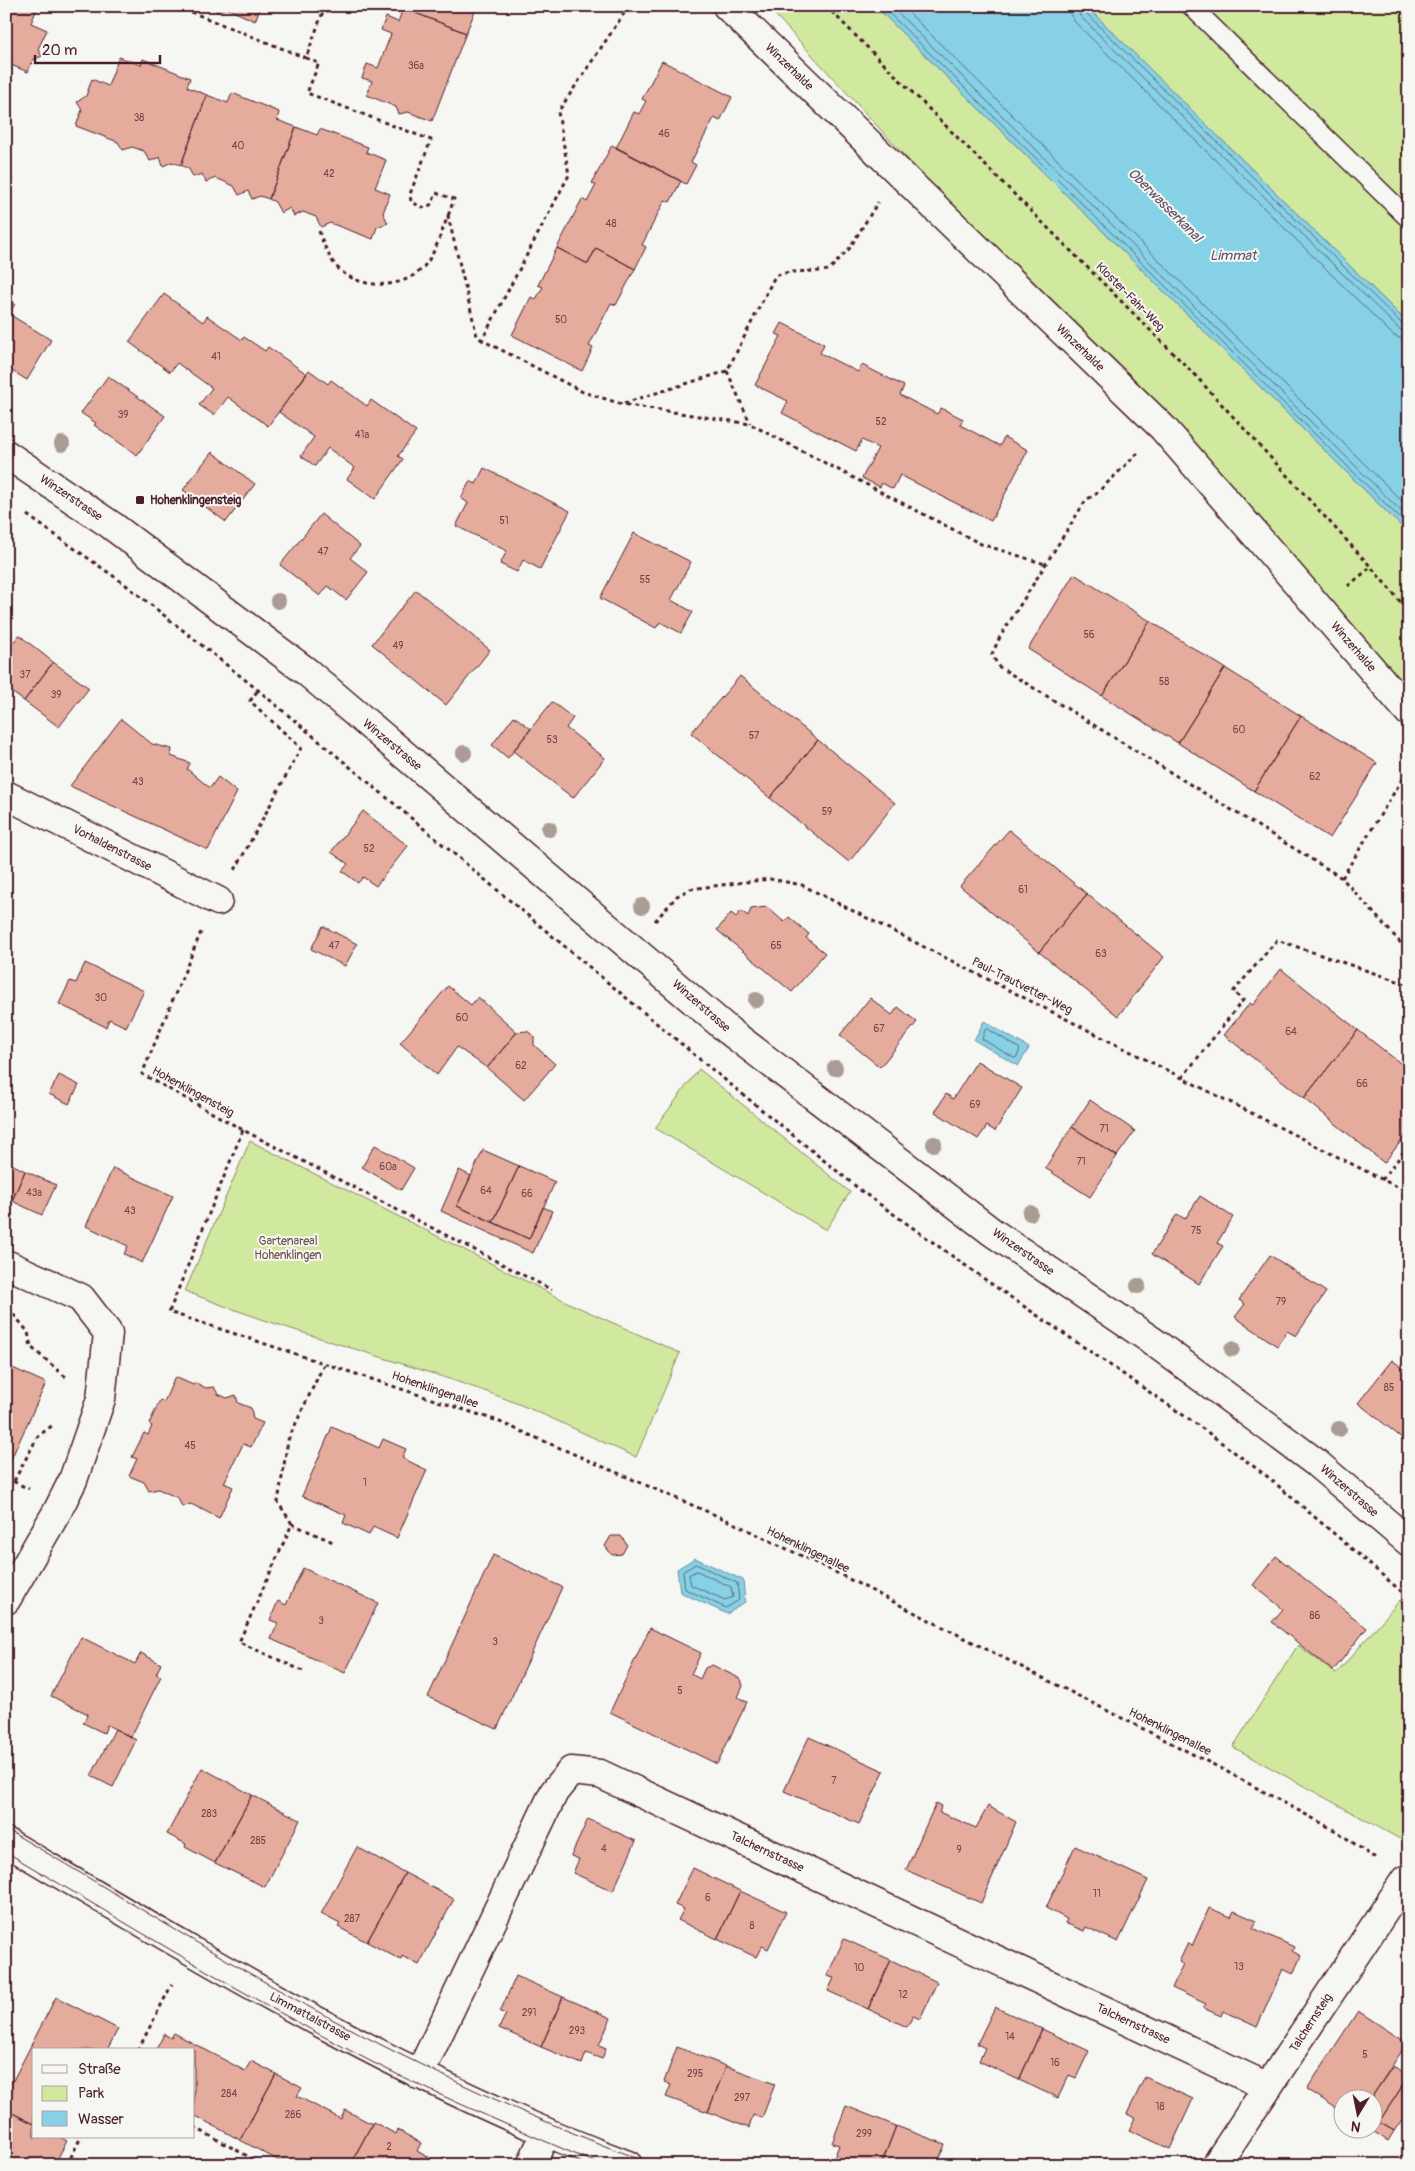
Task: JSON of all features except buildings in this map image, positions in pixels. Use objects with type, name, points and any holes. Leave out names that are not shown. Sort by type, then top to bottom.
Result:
[{"type":"street","name":"Winzerhalde","points":[[727,6],[1163,428],[1409,712]]},
{"type":"street","name":"Winzerstrasse","points":[[6,454],[112,525],[307,672],[737,1037],[992,1232],[1151,1340],[1315,1462],[1409,1542]]},
{"type":"street","name":"Vorhaldenstrasse","points":[[6,795],[218,901]]},
{"type":"street","points":[[6,1264],[81,1298],[108,1333],[101,1399],[73,1480],[58,1510],[6,1600]]},
{"type":"street","name":"Talchernstrasse","points":[[419,2075],[554,1792],[571,1770],[600,1774],[1268,2087]]},
{"type":"street","name":"Limmattalstrasse","points":[[6,1842],[307,2017],[419,2075],[546,2132],[628,2165]]},
{"type":"street","name":"Talchernsteig","points":[[1216,2165],[1405,1880]]},
{"type":"street","points":[[531,2165],[546,2132]]},
{"type":"lane","points":[[1191,6],[1409,219]]},
{"type":"path","points":[[176,6],[319,63],[307,93],[431,140],[410,194],[411,202],[425,208],[432,204],[436,193],[454,199],[431,256],[418,273],[399,283],[378,285],[356,279],[337,267],[325,247],[319,231]]},
{"type":"path","points":[[306,58],[325,6]]},
{"type":"path","points":[[482,340],[569,174],[558,112],[629,6]]},
{"type":"path","name":"Kloster-Fahr-Weg","points":[[826,6],[1193,373],[1371,567],[1409,612]]},
{"type":"path","points":[[622,404],[727,371],[774,276],[790,270],[809,272],[828,270],[849,249],[873,208],[902,176]]},
{"type":"path","points":[[448,216],[477,336],[482,340],[583,392],[622,404],[750,424],[981,544],[1045,564]]},
{"type":"path","points":[[727,371],[750,424]]},
{"type":"path","points":[[1163,428],[1096,494],[1086,500],[1000,636],[992,654],[998,666],[1342,878],[1409,952]]},
{"type":"path","points":[[241,860],[301,748],[250,701],[258,690]]},
{"type":"path","points":[[1342,878],[1409,768]]},
{"type":"path","name":"Paul-Trautvetter-Weg","points":[[633,947],[677,896],[690,889],[770,879],[802,884],[1409,1194]]},
{"type":"path","name":"Hohenklingensteig","points":[[169,1312],[243,1130],[142,1074],[198,940]]},
{"type":"path","points":[[1182,1078],[1243,1000],[1233,992],[1277,940],[1409,985]]},
{"type":"path","points":[[243,1130],[552,1290]]},
{"type":"path","points":[[1382,1180],[1409,1145]]},
{"type":"path","points":[[6,1312],[15,1316],[28,1332],[31,1347],[70,1380]]},
{"type":"path","name":"Hohenklingenallee","points":[[169,1312],[325,1362],[495,1420],[728,1521],[835,1572],[1220,1768],[1338,1832],[1405,1880]]},
{"type":"path","points":[[325,1362],[288,1440],[278,1502],[292,1524],[333,1542]]},
{"type":"path","points":[[6,1478],[14,1481],[38,1436],[56,1423]]},
{"type":"path","points":[[292,1524],[239,1642],[303,1671]]},
{"type":"path","points":[[139,2048],[172,1984]]},
{"type":"path","points":[[195,2128],[264,2165]]},
{"type":"path","points":[[67,2165],[80,2138]]},
{"type":"green space","points":[[767,6],[875,6],[1409,534],[1409,712],[1321,609]]},
{"type":"green space","points":[[1086,6],[1409,6],[1409,323],[1408,323]]},
{"type":"green space","points":[[699,1069],[850,1192],[826,1230],[655,1128]]},
{"type":"green space","name":"Gartenareal Hohenklingen","points":[[250,1141],[571,1304],[680,1353],[636,1457],[490,1393],[261,1319],[185,1291]]},
{"type":"green space","points":[[1400,1600],[1409,1608],[1409,1844],[1233,1747],[1298,1645],[1336,1674]]},
{"type":"water","name":"Limmat","points":[[875,6],[1086,6],[1408,323],[1409,534]]},
{"type":"water","points":[[984,1021],[1029,1048],[1018,1066],[974,1040]]},
{"type":"water","points":[[695,1558],[743,1580],[745,1602],[727,1614],[680,1592],[677,1569]]},
{"type":"tram line","points":[[6,1829],[236,1965],[354,2031],[481,2093],[654,2165]]},
{"type":"tram line","points":[[6,1852],[324,2037],[456,2102],[601,2165]]},
{"type":"place","name":"Hohenklingensteig","points":[[140,500]]},
{"type":"water label","name":"Oberwasserkanal","points":[[1165,205]]}]
